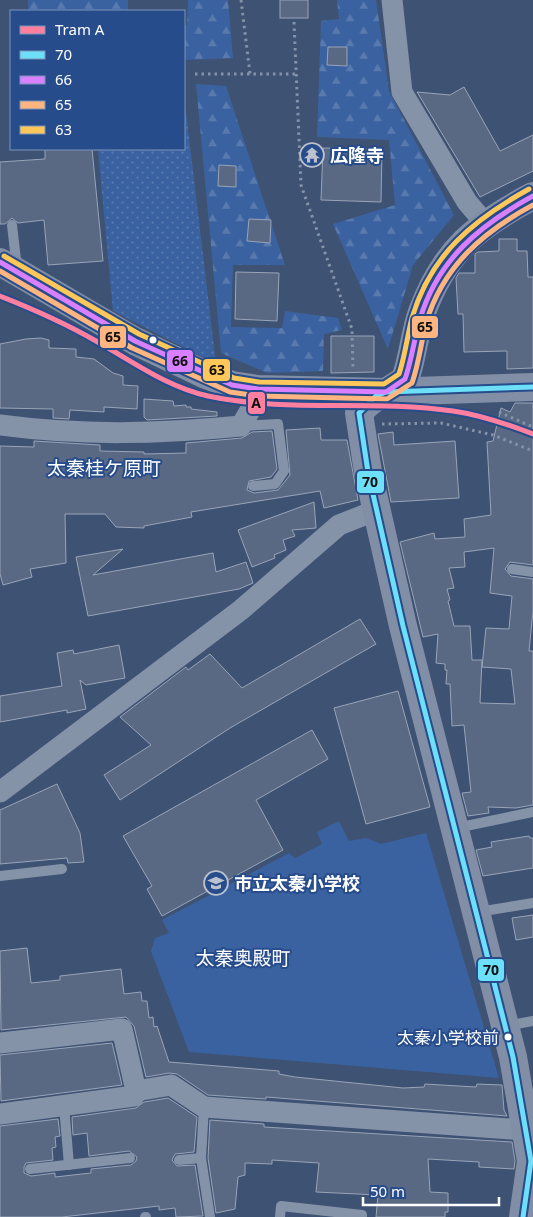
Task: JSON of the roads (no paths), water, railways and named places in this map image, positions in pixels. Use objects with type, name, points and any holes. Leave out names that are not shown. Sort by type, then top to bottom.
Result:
[{"type":"main road","points":[[523,1217],[531,1160],[529,1139],[505,1027],[376,510],[359,414],[376,396],[386,392],[405,379],[422,312],[450,256],[485,223],[533,196]]},
{"type":"main road","points":[[5,265],[135,341],[206,376],[232,385],[258,389],[386,392],[533,387]]},
{"type":"street","points":[[392,0],[402,92],[467,202],[485,223]]},
{"type":"street","points":[[0,425],[34,430],[145,434],[241,426],[255,402],[258,389]]},
{"type":"street","points":[[0,792],[242,609],[340,525],[376,510]]},
{"type":"street","points":[[0,1043],[122,1029],[136,1091],[134,1096],[0,1114]]},
{"type":"street","points":[[136,1091],[172,1085],[204,1107],[529,1139]]},
{"type":"lane","points":[[5,265],[16,260],[12,225]]},
{"type":"lane","points":[[241,426],[278,424],[284,471],[275,484],[253,486]]},
{"type":"lane","points":[[512,569],[533,572]]},
{"type":"lane","points":[[456,828],[533,812]]},
{"type":"lane","points":[[0,876],[62,869]]},
{"type":"lane","points":[[477,912],[533,903]]},
{"type":"lane","points":[[505,1027],[533,1021]]},
{"type":"lane","points":[[64,1106],[69,1165]]},
{"type":"lane","points":[[204,1107],[202,1158],[210,1217]]},
{"type":"lane","points":[[30,1169],[130,1158]]},
{"type":"lane","points":[[179,1160],[202,1158]]},
{"type":"lane","points":[[280,1217],[281,1206],[362,1215],[362,1217]]},
{"type":"tram line","name":"A","points":[[0,296],[73,328],[164,380],[208,396],[269,404],[392,406],[453,411],[494,420],[533,434]]},
{"type":"place","name":"広隆寺","points":[[312,155]]},
{"type":"place","name":"市立太秦小学校","points":[[216,883]]},
{"type":"place","name":"太秦小学校前","points":[[508,1037]]},
{"type":"district","name":"太秦桂ケ原町","points":[[104,468]]},
{"type":"district","name":"太秦奥殿町","points":[[243,958]]}]
